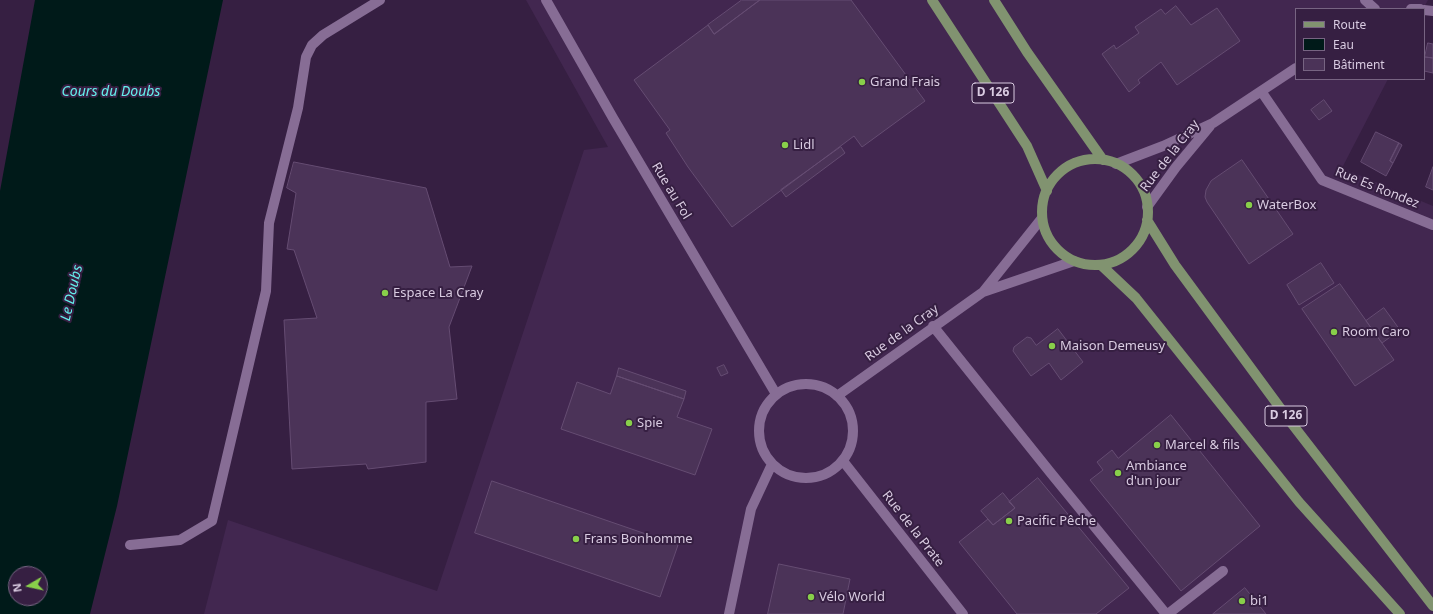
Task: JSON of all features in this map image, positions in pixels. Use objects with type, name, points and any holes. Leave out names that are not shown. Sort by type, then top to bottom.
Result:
[{"type":"main road","name":"D 126","points":[[932,0],[1027,146],[1046,191]]},
{"type":"main road","points":[[994,0],[1027,52],[1103,160]]},
{"type":"main road","points":[[1089,160],[1103,160],[1116,164],[1128,171],[1138,181],[1144,193],[1147,207],[1147,220],[1143,234],[1136,246],[1126,255],[1114,262],[1101,265],[1087,265],[1074,261],[1062,254],[1052,244],[1045,231],[1042,218],[1043,204],[1046,191],[1054,179],[1064,170],[1076,163],[1089,160]]},
{"type":"main road","name":"D 126","points":[[1147,220],[1175,266],[1289,420],[1433,606]]},
{"type":"main road","points":[[1101,265],[1136,298],[1299,502],[1400,614]]},
{"type":"street","points":[[130,545],[180,540],[212,521],[266,291],[269,223],[298,108],[306,57],[312,45],[323,35],[380,0]]},
{"type":"street","name":"Rue au Fol","points":[[546,0],[612,118],[776,394]]},
{"type":"street","points":[[1365,0],[1374,8]]},
{"type":"street","name":"Rue de la Cray","points":[[1116,164],[1163,146],[1213,123],[1295,69]]},
{"type":"street","name":"Rue Es Rondez","points":[[1261,91],[1322,180],[1433,225]]},
{"type":"street","name":"Rue de la Cray","points":[[1147,207],[1176,167],[1213,123]]},
{"type":"street","name":"Rue de la Cray","points":[[983,292],[1042,218]]},
{"type":"street","name":"Rue de la Cray","points":[[837,396],[933,326],[983,292],[1074,261]]},
{"type":"street","points":[[933,326],[1050,472],[1167,614],[1223,571]]},
{"type":"street","points":[[800,384],[814,385],[826,389],[837,396],[846,407],[849,414],[853,434],[849,448],[842,461],[831,471],[816,477],[800,478],[785,473],[772,464],[764,451],[759,436],[760,420],[766,406],[776,394],[800,384]]},
{"type":"street","name":"Rue de la Prate","points":[[842,461],[963,614]]},
{"type":"street","points":[[729,614],[751,509],[772,464]]},
{"type":"shaded area","points":[[526,0],[1428,0],[1424,8],[1295,8],[1295,80],[1387,80],[1342,168],[1433,206],[1433,614],[204,614],[228,520],[437,591],[584,150],[608,147]]},
{"type":"water","name":"Cours du Doubs","points":[[35,0],[223,0],[117,506],[90,614],[0,614],[0,191]]},
{"type":"building","points":[[742,0],[760,0],[714,34],[708,25]]},
{"type":"building","points":[[760,0],[851,0],[925,101],[862,147],[854,136],[732,227],[688,167],[666,133],[670,130],[634,80],[708,25],[714,34]]},
{"type":"building","points":[[1176,6],[1191,25],[1217,8],[1240,41],[1177,85],[1161,62],[1138,80],[1140,83],[1129,92],[1102,54],[1114,45],[1116,49],[1139,33],[1135,27],[1161,9],[1165,14]]},
{"type":"building","points":[[1428,43],[1433,44],[1433,58],[1425,57]]},
{"type":"building","points":[[1425,57],[1433,58],[1433,73],[1425,71]]},
{"type":"building","points":[[1324,100],[1332,111],[1319,120],[1311,110]]},
{"type":"building","points":[[1376,132],[1399,143],[1390,161],[1393,163],[1386,176],[1361,162]]},
{"type":"building","points":[[1399,143],[1402,145],[1393,163],[1390,161]]},
{"type":"building","points":[[841,147],[845,153],[786,197],[781,190]]},
{"type":"building","points":[[1242,160],[1293,234],[1249,264],[1205,197],[1206,190],[1211,181]]},
{"type":"building","name":"Espace La Cray","points":[[294,162],[426,188],[450,267],[472,266],[449,327],[457,399],[426,402],[426,462],[368,469],[366,464],[292,469],[284,320],[317,318],[294,250],[287,249],[296,193],[287,188]]},
{"type":"building","points":[[1433,167],[1433,190],[1426,187]]},
{"type":"building","points":[[1321,263],[1334,283],[1299,305],[1287,285]]},
{"type":"building","points":[[1340,284],[1394,360],[1355,386],[1302,309]]},
{"type":"building","points":[[1384,308],[1400,330],[1382,343],[1366,321]]},
{"type":"building","points":[[1058,329],[1083,362],[1061,380],[1049,363],[1031,376],[1013,351],[1014,347],[1027,337],[1031,338],[1036,345]]},
{"type":"building","points":[[724,365],[728,373],[721,376],[717,368]]},
{"type":"building","points":[[619,368],[686,391],[684,399],[617,376]]},
{"type":"building","name":"Spie","points":[[617,376],[684,399],[677,417],[712,429],[695,475],[561,429],[577,382],[610,394]]},
{"type":"building","points":[[1171,415],[1260,526],[1181,591],[1090,480],[1103,470],[1097,462],[1112,450],[1118,458]]},
{"type":"building","points":[[1038,478],[1129,588],[1096,614],[1017,614],[959,542],[988,519],[993,525],[1015,508],[1009,502]]},
{"type":"building","name":"Frans Bonhomme","points":[[492,481],[678,545],[660,597],[475,533]]},
{"type":"building","points":[[1003,493],[1015,508],[993,525],[981,511]]},
{"type":"building","points":[[779,564],[850,579],[843,614],[768,614]]},
{"type":"building","name":"bi1","points":[[1245,588],[1266,614],[1213,614]]},
{"type":"place","name":"Grand Frais","points":[[862,82]]},
{"type":"place","name":"Lidl","points":[[785,145]]},
{"type":"place","name":"WaterBox","points":[[1249,205]]},
{"type":"place","name":"Espace La Cray","points":[[385,293]]},
{"type":"place","name":"Room Caro","points":[[1334,332]]},
{"type":"place","name":"Maison Demeusy","points":[[1052,346]]},
{"type":"place","name":"Spie","points":[[629,423]]},
{"type":"place","name":"Marcel & fils","points":[[1157,445]]},
{"type":"place","name":"Ambiance d'un jour","points":[[1118,473]]},
{"type":"place","name":"Pacific Pêche","points":[[1009,521]]},
{"type":"place","name":"Frans Bonhomme","points":[[576,539]]},
{"type":"place","name":"Vélo World","points":[[811,597]]},
{"type":"place","name":"bi1","points":[[1242,601]]},
{"type":"water label","name":"Le Doubs","points":[[72,293]]}]
